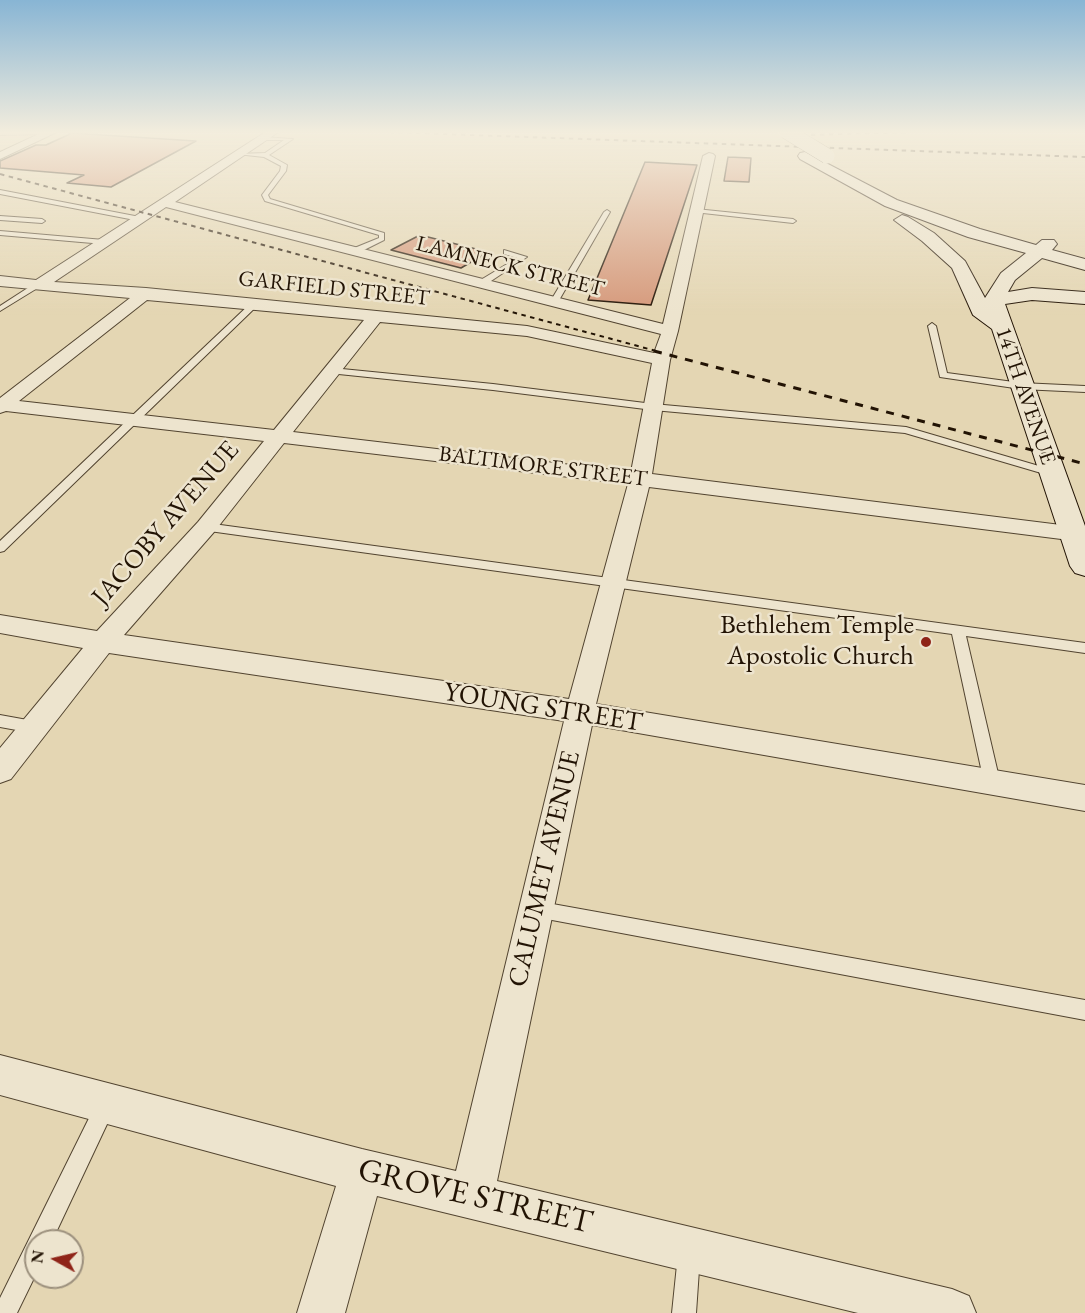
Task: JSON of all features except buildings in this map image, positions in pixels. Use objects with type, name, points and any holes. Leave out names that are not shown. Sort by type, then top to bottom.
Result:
[{"type":"main road","points":[[867,192],[872,200],[928,237],[954,260],[966,276],[983,315],[1001,326]]},
{"type":"main road","points":[[869,192],[945,224],[1043,248],[1085,253]]},
{"type":"main road","points":[[895,192],[1085,265]]},
{"type":"main road","name":"14TH AVENUE","points":[[1043,248],[1008,277],[994,300],[1052,473],[1080,535],[1085,566]]},
{"type":"main road","points":[[994,300],[1032,294],[1085,298]]},
{"type":"street","points":[[40,284],[181,192]]},
{"type":"street","name":"CALUMET AVENUE","points":[[472,1197],[580,712],[640,480],[661,360],[670,331],[701,192]]},
{"type":"street","name":"LAMNECK STREET","points":[[164,203],[670,331]]},
{"type":"street","name":"GARFIELD STREET","points":[[0,281],[146,293],[527,331],[661,360]]},
{"type":"street","points":[[1,406],[146,293]]},
{"type":"street","name":"JACOBY AVENUE","points":[[0,770],[103,642],[206,527],[376,316]]},
{"type":"street","name":"BALTIMORE STREET","points":[[1,406],[280,435],[1080,535]]},
{"type":"street","name":"YOUNG STREET","points":[[0,624],[103,642],[580,712],[1085,798]]},
{"type":"street","name":"GROVE STREET","points":[[0,1075],[362,1171],[690,1248],[952,1313]]},
{"type":"street","points":[[321,1313],[362,1171]]},
{"type":"lane","points":[[1,192],[140,219]]},
{"type":"lane","points":[[267,192],[265,195],[267,200],[382,234],[382,239],[355,251]]},
{"type":"lane","points":[[554,302],[607,212]]},
{"type":"lane","points":[[696,212],[793,221]]},
{"type":"lane","points":[[0,218],[42,221]]},
{"type":"lane","points":[[0,233],[104,242]]},
{"type":"lane","points":[[482,283],[524,256],[507,252]]},
{"type":"lane","points":[[0,309],[40,284]]},
{"type":"lane","points":[[0,548],[255,304]]},
{"type":"lane","points":[[932,326],[943,375],[1021,386],[1085,388]]},
{"type":"lane","points":[[332,371],[493,387],[653,407],[906,430],[1052,473]]},
{"type":"lane","points":[[206,527],[613,585],[1085,648]]},
{"type":"lane","points":[[958,631],[992,782]]},
{"type":"lane","points":[[0,721],[33,727]]},
{"type":"lane","points":[[536,909],[1085,1010]]},
{"type":"lane","points":[[46,1229],[106,1103]]},
{"type":"lane","points":[[684,1313],[690,1248]]},
{"type":"lane","points":[[5,1313],[24,1274]]},
{"type":"railway","points":[[68,192],[660,352]]},
{"type":"railway","points":[[654,351],[1085,464]]},
{"type":"place","name":"Bethlehem Temple Apostolic Church","points":[[926,642]]}]
